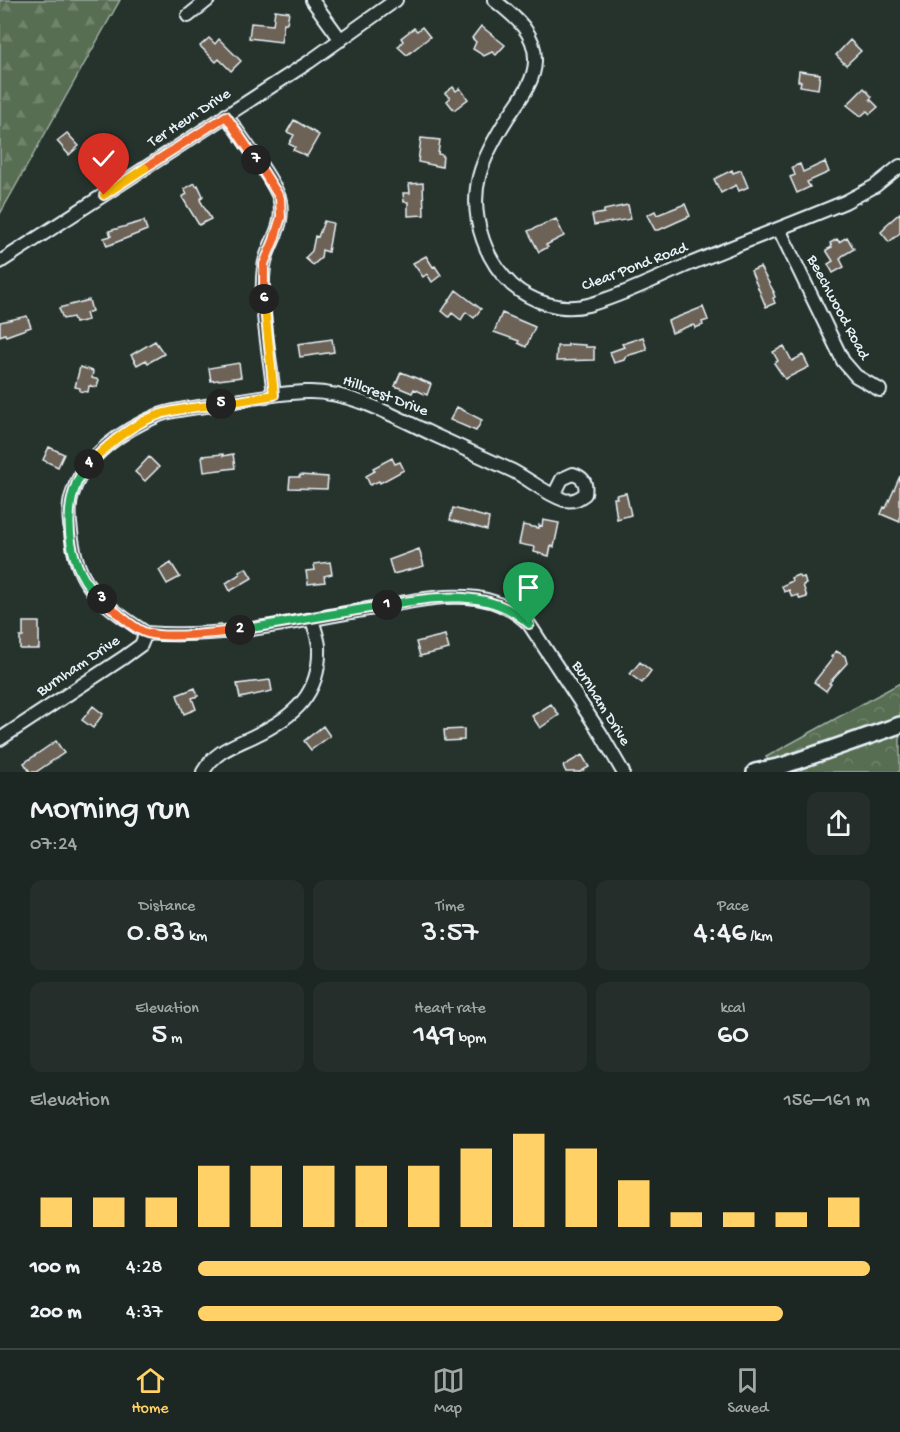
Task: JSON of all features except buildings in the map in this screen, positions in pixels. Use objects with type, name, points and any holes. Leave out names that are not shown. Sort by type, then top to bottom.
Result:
[{"type":"main road","points":[[755,772],[782,769],[900,725]]},
{"type":"street","points":[[188,16],[208,0]]},
{"type":"street","points":[[312,0],[341,40]]},
{"type":"street","name":"Ter Heun Drive","points":[[0,262],[341,40],[396,0]]},
{"type":"street","name":"Clear Pond Road","points":[[494,0],[527,30],[536,60],[532,78],[496,136],[480,168],[474,195],[476,220],[488,253],[502,276],[521,292],[544,303],[565,308],[588,305],[862,194],[887,178],[900,166]]},
{"type":"street","points":[[226,116],[280,198],[281,217],[264,264],[263,289],[274,395]]},
{"type":"street","name":"Beechwood Road","points":[[779,229],[843,361],[856,376],[880,390]]},
{"type":"street","name":"Hillcrest Drive","points":[[146,633],[125,619],[88,585],[78,567],[69,513],[73,491],[84,469],[108,444],[137,425],[161,414],[274,395],[309,392],[337,394],[389,413],[514,472],[554,495]]},
{"type":"street","name":"Burnham Drive","points":[[0,739],[141,645],[146,633],[217,634],[312,619],[424,597],[477,598],[506,607],[519,614],[529,624],[601,734],[622,772]]},
{"type":"street","points":[[203,772],[208,763],[222,749],[287,718],[303,703],[317,670],[319,645],[312,619]]},
{"type":"green space","points":[[0,0],[120,0],[0,214]]},
{"type":"green space","points":[[900,683],[900,772],[779,772],[766,757]]},
{"type":"route","points":[[104,195],[226,116],[280,198],[281,217],[264,264],[263,289],[274,395],[161,414],[137,425],[108,444],[84,469],[73,491],[69,513],[78,567],[88,585],[125,619],[146,633],[217,634],[312,619],[424,597],[477,598],[506,607],[519,614],[529,624]]}]
